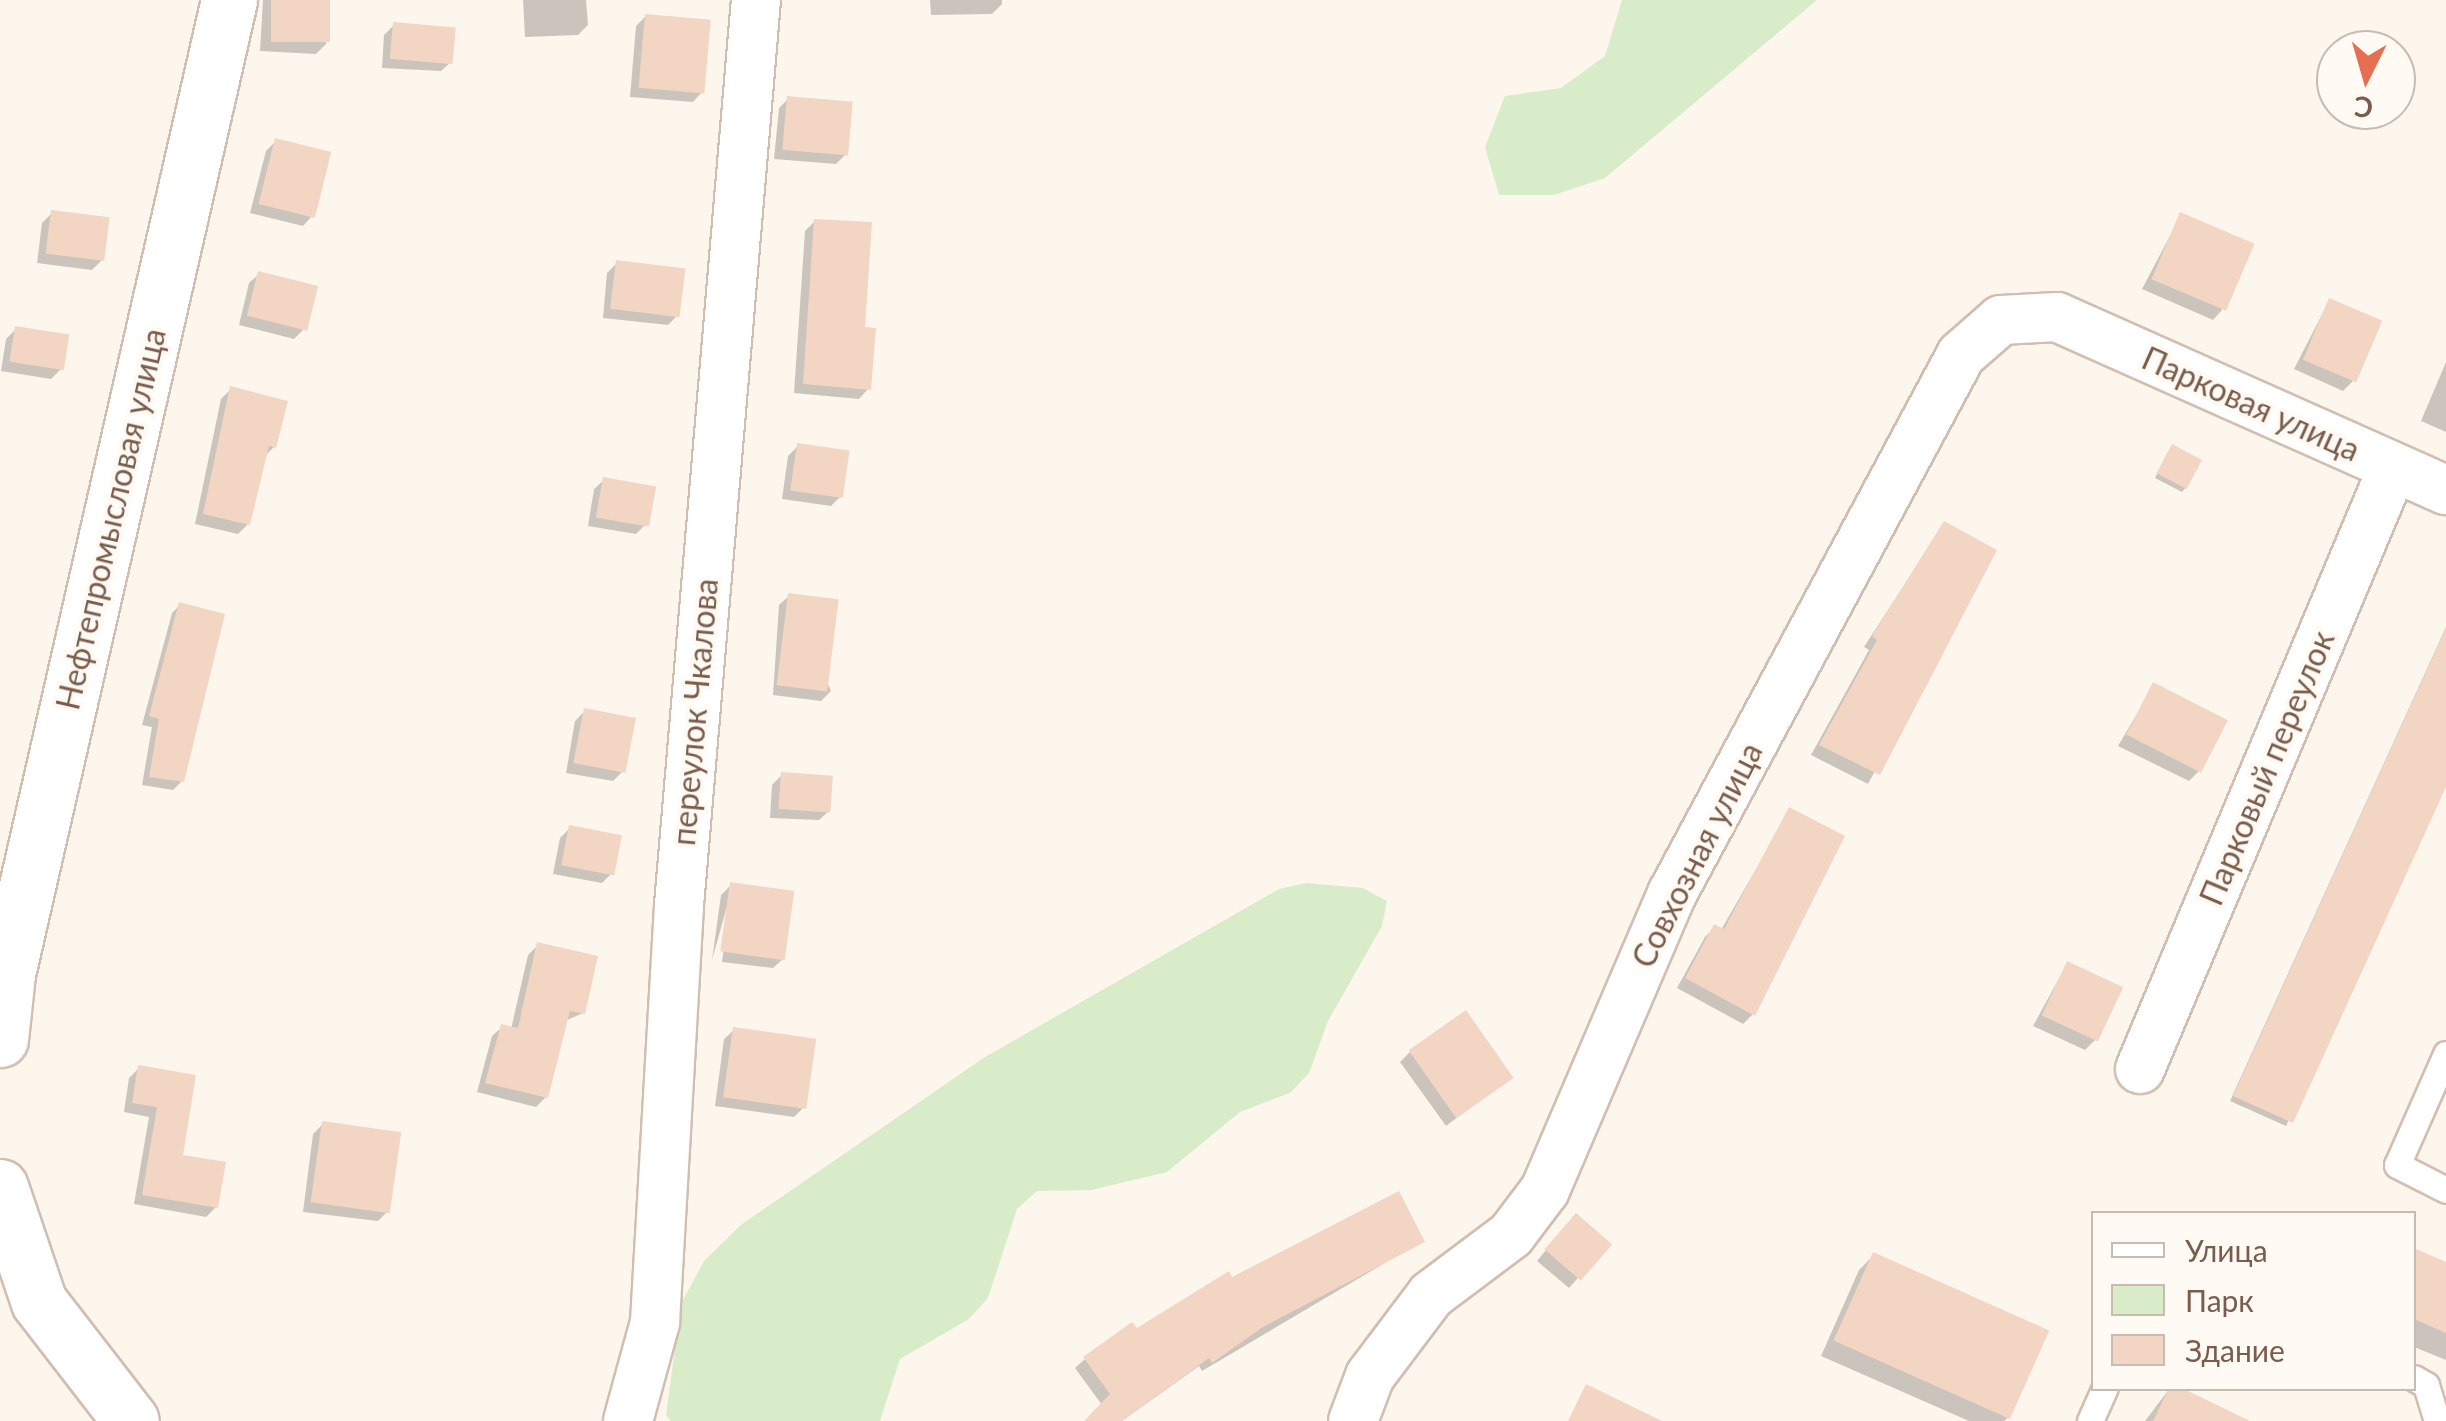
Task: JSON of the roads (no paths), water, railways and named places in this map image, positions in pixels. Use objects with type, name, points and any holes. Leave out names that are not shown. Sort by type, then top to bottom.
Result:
[{"type":"main road","name":"Нефтепромысловая улица","points":[[0,1039],[4,973],[230,0]]},
{"type":"main road","points":[[0,1187],[39,1302],[131,1421]]},
{"type":"street","name":"переулок Чкалова","points":[[628,1421],[655,1322],[680,886],[756,0]]},
{"type":"street","name":"Парковая улица","points":[[2057,317],[2446,490]]},
{"type":"street","name":"Совхозная улица","points":[[1353,1421],[1370,1376],[1431,1296],[1510,1235],[1545,1190],[1673,892],[1961,356],[2001,320],[2057,317]]},
{"type":"street","name":"Парковый переулок","points":[[2140,1069],[2394,466]]},
{"type":"lane","points":[[2446,1054],[2396,1165],[2446,1190]]},
{"type":"lane","points":[[2416,1379],[2426,1385],[2437,1421]]},
{"type":"lane","points":[[2090,1421],[2104,1391]]}]
